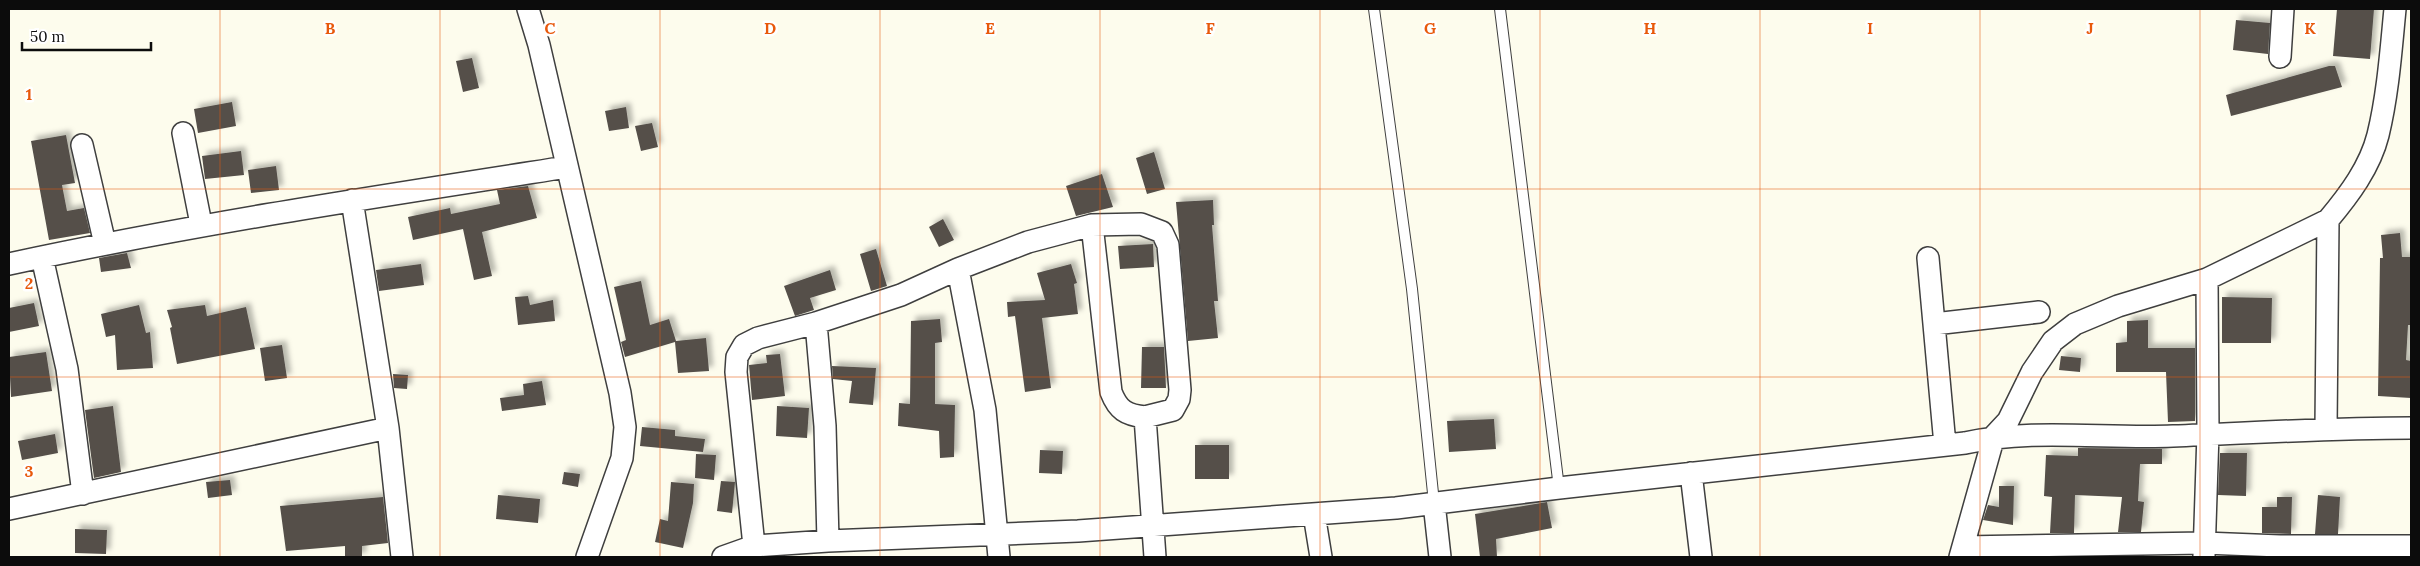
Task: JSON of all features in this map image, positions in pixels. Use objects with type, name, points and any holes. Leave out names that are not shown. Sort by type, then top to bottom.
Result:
[{"type":"street","points":[[528,9],[539,45],[620,393],[625,428],[622,458],[587,557]]},
{"type":"street","points":[[2280,57],[2283,9]]},
{"type":"street","points":[[2396,9],[2378,136],[2361,174],[2346,198],[2328,220],[2207,279],[2118,306],[2075,324],[2053,341],[2032,372],[2008,421],[1994,436],[1962,552],[2204,550],[2329,552],[2411,546]]},
{"type":"street","points":[[183,133],[202,224]]},
{"type":"street","points":[[82,144],[105,244]]},
{"type":"street","points":[[9,264],[202,224],[567,167]]},
{"type":"street","points":[[352,200],[388,428],[402,557]]},
{"type":"street","points":[[2326,428],[2328,220]]},
{"type":"street","points":[[754,546],[736,372],[737,357],[744,345],[758,338],[816,324],[902,295],[958,269],[1028,242],[1092,225],[1147,226],[1162,232],[1168,245],[1180,390],[1173,410],[1145,417],[1130,416],[1116,405],[1110,392],[1092,225]]},
{"type":"street","points":[[42,257],[67,369],[83,494]]},
{"type":"street","points":[[1928,258],[1945,445]]},
{"type":"street","points":[[958,269],[986,410],[1000,557]]},
{"type":"street","points":[[2204,550],[2208,433],[2207,279]]},
{"type":"street","points":[[1934,324],[2038,312]]},
{"type":"street","points":[[816,324],[825,426],[828,541]]},
{"type":"street","points":[[1145,417],[1155,557]]},
{"type":"street","points":[[9,509],[388,428]]},
{"type":"street","points":[[723,557],[754,546],[1154,527],[1396,508],[1945,445],[1994,436],[2172,436],[2326,428],[2411,428]]},
{"type":"street","points":[[1691,474],[1701,557]]},
{"type":"street","points":[[1434,503],[1440,557]]},
{"type":"street","points":[[1314,514],[1321,557]]},
{"type":"lane","points":[[1374,9],[1412,289],[1434,503]]},
{"type":"lane","points":[[1500,9],[1559,488]]},
{"type":"building","points":[[2337,9],[2374,9],[2370,59],[2333,56]]},
{"type":"building","points":[[2236,20],[2270,23],[2268,54],[2233,50]]},
{"type":"building","points":[[472,58],[479,88],[463,92],[456,61]]},
{"type":"building","points":[[2329,66],[2335,66],[2342,87],[2231,116],[2226,95]]},
{"type":"building","points":[[232,102],[236,126],[198,133],[194,109]]},
{"type":"building","points":[[626,107],[629,128],[609,131],[605,111]]},
{"type":"building","points":[[652,123],[658,147],[641,151],[635,126]]},
{"type":"building","points":[[66,135],[75,183],[62,185],[67,211],[84,208],[90,233],[49,240],[31,141]]},
{"type":"building","points":[[241,151],[244,175],[205,179],[202,156]]},
{"type":"building","points":[[1154,152],[1165,189],[1147,194],[1136,158]]},
{"type":"building","points":[[276,166],[279,190],[251,193],[248,170]]},
{"type":"building","points":[[1102,174],[1113,207],[1076,216],[1066,186]]},
{"type":"building","points":[[528,186],[537,218],[482,232],[492,276],[474,280],[463,229],[413,240],[408,217],[450,208],[451,214],[500,204],[497,190]]},
{"type":"building","points":[[1213,200],[1214,225],[1212,225],[1218,301],[1214,301],[1218,338],[1188,341],[1176,202]]},
{"type":"building","points":[[943,219],[954,240],[939,247],[929,227]]},
{"type":"building","points":[[2400,233],[2402,257],[2411,257],[2411,325],[2408,325],[2406,360],[2411,361],[2411,398],[2378,396],[2380,258],[2383,258],[2381,235]]},
{"type":"building","points":[[1153,244],[1154,267],[1120,269],[1118,246]]},
{"type":"building","points":[[876,249],[887,286],[871,291],[860,254]]},
{"type":"building","points":[[127,253],[131,268],[101,272],[99,258]]},
{"type":"building","points":[[421,264],[424,285],[379,291],[376,270]]},
{"type":"building","points":[[1071,264],[1077,283],[1074,284],[1078,314],[1042,318],[1051,388],[1025,392],[1015,316],[1008,317],[1007,302],[1045,300],[1037,273]]},
{"type":"building","points":[[830,270],[836,290],[810,298],[814,310],[795,316],[784,286]]},
{"type":"building","points":[[641,281],[650,325],[669,319],[676,341],[706,338],[709,371],[678,373],[675,342],[625,357],[621,342],[626,340],[614,287]]},
{"type":"building","points":[[528,296],[530,305],[553,300],[555,321],[518,325],[515,297]]},
{"type":"building","points":[[2222,297],[2272,298],[2271,343],[2222,343]]},
{"type":"building","points":[[34,303],[39,326],[9,332],[9,308]]},
{"type":"building","points":[[139,305],[146,333],[150,332],[153,368],[117,370],[115,335],[106,337],[101,314]]},
{"type":"building","points":[[205,305],[207,316],[246,307],[255,349],[177,364],[170,328],[172,327],[167,310]]},
{"type":"building","points":[[940,319],[942,342],[935,343],[935,404],[955,405],[954,457],[940,458],[939,431],[898,426],[899,403],[910,404],[911,321]]},
{"type":"building","points":[[2148,320],[2148,348],[2195,348],[2195,421],[2168,422],[2166,372],[2116,372],[2116,343],[2127,342],[2127,321]]},
{"type":"building","points":[[282,345],[287,378],[265,381],[260,348]]},
{"type":"building","points":[[1142,347],[1164,347],[1166,388],[1141,388]]},
{"type":"building","points":[[46,352],[52,391],[11,397],[9,357]]},
{"type":"building","points":[[780,354],[785,396],[752,400],[749,365],[767,363],[766,355]]},
{"type":"building","points":[[2061,356],[2081,358],[2080,372],[2059,370]]},
{"type":"building","points":[[832,366],[876,368],[873,405],[849,403],[852,381],[833,379]]},
{"type":"building","points":[[393,374],[408,375],[407,389],[394,388]]},
{"type":"building","points":[[542,381],[546,405],[502,411],[500,398],[524,395],[523,384]]},
{"type":"building","points":[[113,406],[121,472],[94,478],[85,410]]},
{"type":"building","points":[[777,406],[809,408],[807,438],[776,436]]},
{"type":"building","points":[[1494,419],[1496,449],[1449,452],[1447,421]]},
{"type":"building","points":[[642,427],[675,430],[675,436],[705,439],[703,452],[640,446]]},
{"type":"building","points":[[55,434],[58,453],[22,460],[18,441]]},
{"type":"building","points":[[1195,445],[1229,445],[1229,479],[1195,479]]},
{"type":"building","points":[[2078,448],[2162,449],[2162,464],[2140,464],[2138,501],[2144,502],[2141,532],[2118,532],[2122,497],[2075,495],[2074,533],[2050,533],[2052,497],[2044,496],[2046,455],[2078,456]]},
{"type":"building","points":[[1040,450],[1063,451],[1062,474],[1039,473]]},
{"type":"building","points":[[2220,453],[2247,453],[2246,496],[2218,495]]},
{"type":"building","points":[[696,454],[716,455],[714,480],[695,478]]},
{"type":"building","points":[[564,472],[580,474],[578,487],[562,484]]},
{"type":"building","points":[[230,480],[232,495],[208,498],[206,482]]},
{"type":"building","points":[[721,481],[735,482],[732,513],[717,511]]},
{"type":"building","points":[[671,482],[694,484],[693,503],[683,548],[655,542],[660,519],[668,521]]},
{"type":"building","points":[[1999,486],[2014,486],[2013,525],[1983,520],[1988,505],[1999,507]]},
{"type":"building","points":[[498,495],[540,499],[538,523],[496,519]]},
{"type":"building","points":[[2318,495],[2340,497],[2338,534],[2315,534]]},
{"type":"building","points":[[383,497],[388,543],[362,546],[362,557],[345,557],[345,546],[286,551],[280,506]]},
{"type":"building","points":[[2277,497],[2292,497],[2291,534],[2262,533],[2262,507],[2277,507]]},
{"type":"building","points":[[1547,502],[1552,528],[1496,539],[1497,557],[1480,557],[1475,514]]},
{"type":"building","points":[[75,529],[107,530],[106,554],[75,553]]}]
